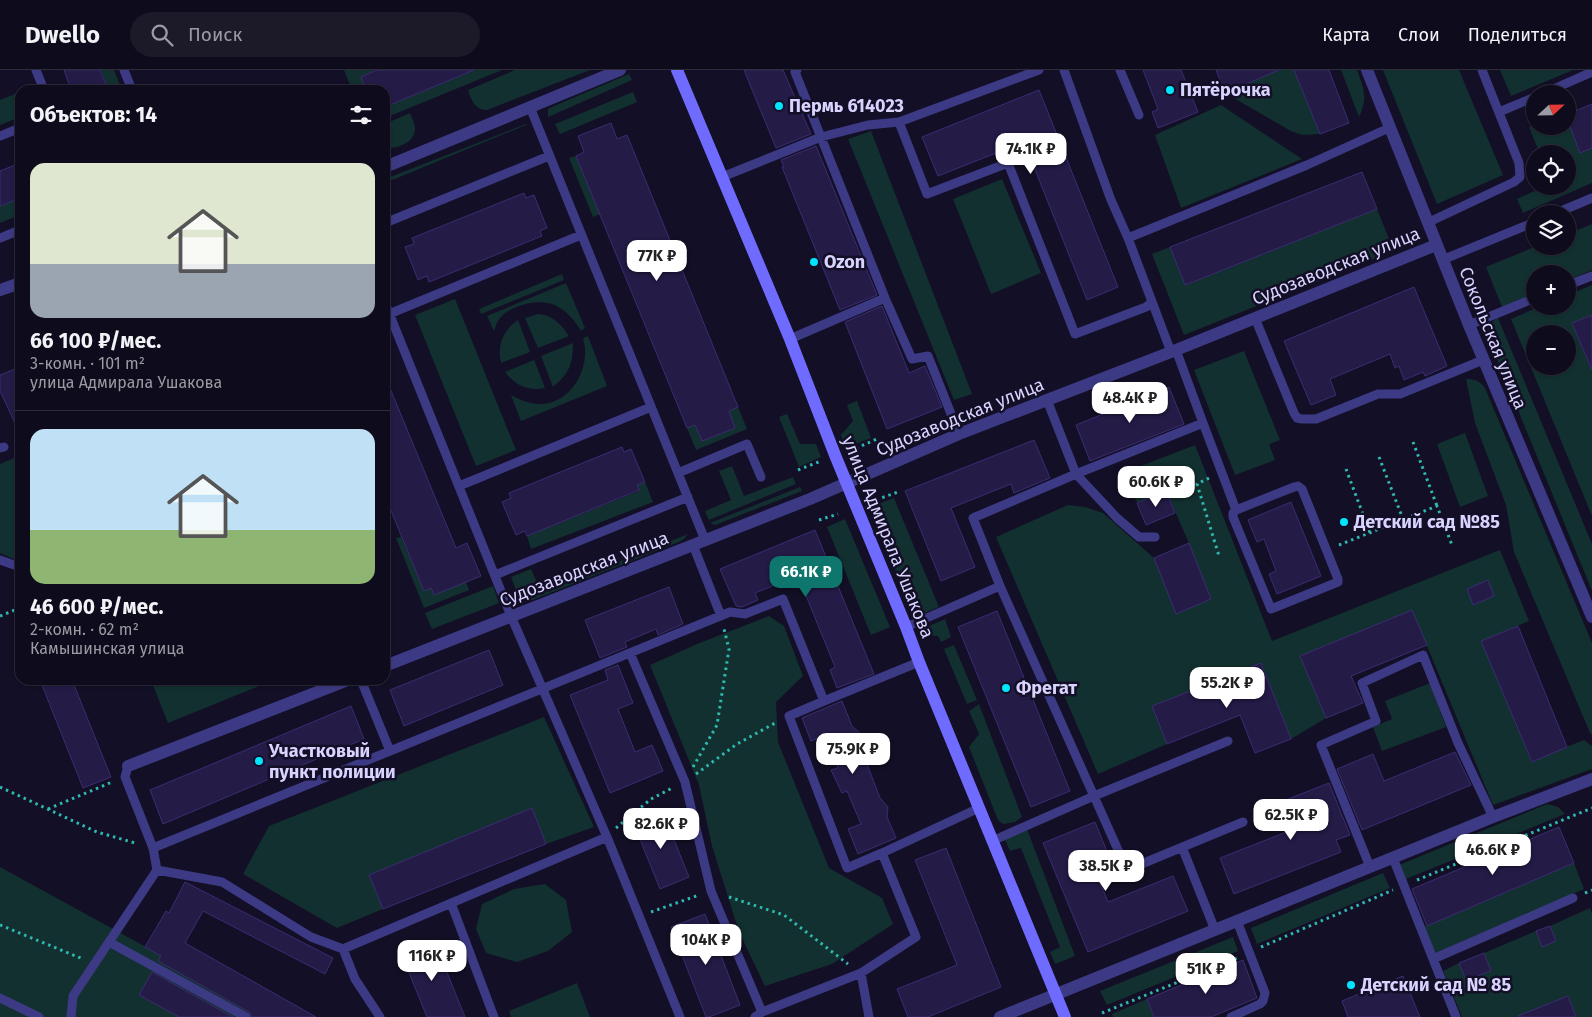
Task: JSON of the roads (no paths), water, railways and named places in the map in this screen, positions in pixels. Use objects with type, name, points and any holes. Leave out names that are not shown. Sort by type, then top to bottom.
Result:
[{"type":"street","points":[[390,165],[620,70]]},
{"type":"street","name":"улица Адмирала Ушакова","points":[[677,70],[790,339],[919,662],[1065,1017]]},
{"type":"street","name":"Сокольская улица","points":[[1367,70],[1468,325],[1592,617]]},
{"type":"street","name":"Судозаводская улица","points":[[390,664],[693,545],[959,434],[1174,351],[1436,245]]},
{"type":"street","points":[[0,290],[15,284]]},
{"type":"street","points":[[126,772],[336,685]]},
{"type":"street","points":[[1000,1017],[1493,816],[1592,779]]},
{"type":"lane","points":[[36,70],[42,85]]},
{"type":"lane","points":[[124,70],[130,85]]},
{"type":"lane","points":[[797,70],[795,72],[885,298],[912,359],[928,356],[959,434]]},
{"type":"lane","points":[[722,177],[821,137],[868,125],[899,122],[1039,70]]},
{"type":"lane","points":[[1064,70],[1111,200],[1174,351],[1236,510]]},
{"type":"lane","points":[[1120,70],[1139,115]]},
{"type":"lane","points":[[1427,222],[1518,180],[1521,173],[1482,70]]},
{"type":"lane","points":[[1562,85],[1592,72]]},
{"type":"lane","points":[[1499,112],[1526,101]]},
{"type":"lane","points":[[530,107],[705,540]]},
{"type":"lane","points":[[899,122],[927,194],[1008,163],[1075,334],[1152,302]]},
{"type":"lane","points":[[1128,238],[1307,166],[1389,128]]},
{"type":"lane","points":[[0,136],[15,130]]},
{"type":"lane","points":[[390,221],[549,156]]},
{"type":"lane","points":[[1575,205],[1592,198]]},
{"type":"lane","points":[[1442,260],[1526,226]]},
{"type":"lane","points":[[0,238],[15,232]]},
{"type":"lane","points":[[390,314],[581,235]]},
{"type":"lane","points":[[1576,282],[1592,276]]},
{"type":"lane","points":[[790,339],[885,298]]},
{"type":"lane","points":[[1468,325],[1526,302]]},
{"type":"lane","points":[[390,316],[511,616],[544,688],[607,837],[680,1017]]},
{"type":"lane","points":[[1255,318],[1294,414],[1297,418],[1302,419],[1316,419],[1378,394],[1400,394],[1483,360]]},
{"type":"lane","points":[[1048,400],[1076,474],[1117,518],[1139,537],[1154,536]]},
{"type":"lane","points":[[459,486],[651,407]]},
{"type":"lane","points":[[1203,423],[973,518],[1000,586],[1127,870],[1243,822]]},
{"type":"lane","points":[[678,473],[747,444],[761,478]]},
{"type":"lane","points":[[1298,486],[1302,489],[1338,582],[1271,609],[1233,517],[1233,513],[1236,510],[1298,486]]},
{"type":"lane","points":[[495,575],[688,497]]},
{"type":"lane","points":[[693,545],[722,616]]},
{"type":"lane","points":[[0,560],[15,565]]},
{"type":"lane","points":[[906,627],[1000,586]]},
{"type":"lane","points":[[153,848],[730,612],[745,614],[783,599],[824,701]]},
{"type":"lane","points":[[630,653],[685,782],[711,891],[758,1014],[861,973],[916,937],[882,853]]},
{"type":"lane","points":[[1370,867],[1321,745],[1376,721],[1362,683],[1423,655],[1458,743],[1493,816]]},
{"type":"lane","points":[[919,662],[789,716],[847,868],[980,808]]},
{"type":"lane","points":[[363,685],[390,751]]},
{"type":"lane","points":[[992,840],[1228,741]]},
{"type":"lane","points":[[71,1017],[73,996],[157,870],[153,848],[126,772]]},
{"type":"lane","points":[[157,870],[222,882],[311,937],[342,949],[607,837]]},
{"type":"lane","points":[[1182,847],[1215,930]]},
{"type":"lane","points":[[1393,858],[1456,1017]]},
{"type":"lane","points":[[1433,959],[1573,898]]},
{"type":"lane","points":[[450,903],[494,1017]]},
{"type":"lane","points":[[1231,1017],[1256,1006],[1263,1001],[1265,996],[1264,988],[1237,921]]},
{"type":"lane","points":[[109,942],[246,1017]]},
{"type":"lane","points":[[342,949],[355,979],[380,1017]]},
{"type":"lane","points":[[861,973],[869,1017]]},
{"type":"lane","points":[[0,998],[39,1017]]},
{"type":"place","name":"Пятёрочка","points":[[1170,90]]},
{"type":"place","name":"Пермь 614023","points":[[779,106]]},
{"type":"place","name":"Ozon","points":[[814,262]]},
{"type":"place","name":"Детский сад №85","points":[[1344,522]]},
{"type":"place","name":"Фрегат","points":[[1006,688]]},
{"type":"place","name":"Участковый пункт полиции","points":[[259,761]]},
{"type":"place","name":"Детский сад № 85","points":[[1351,985]]}]
